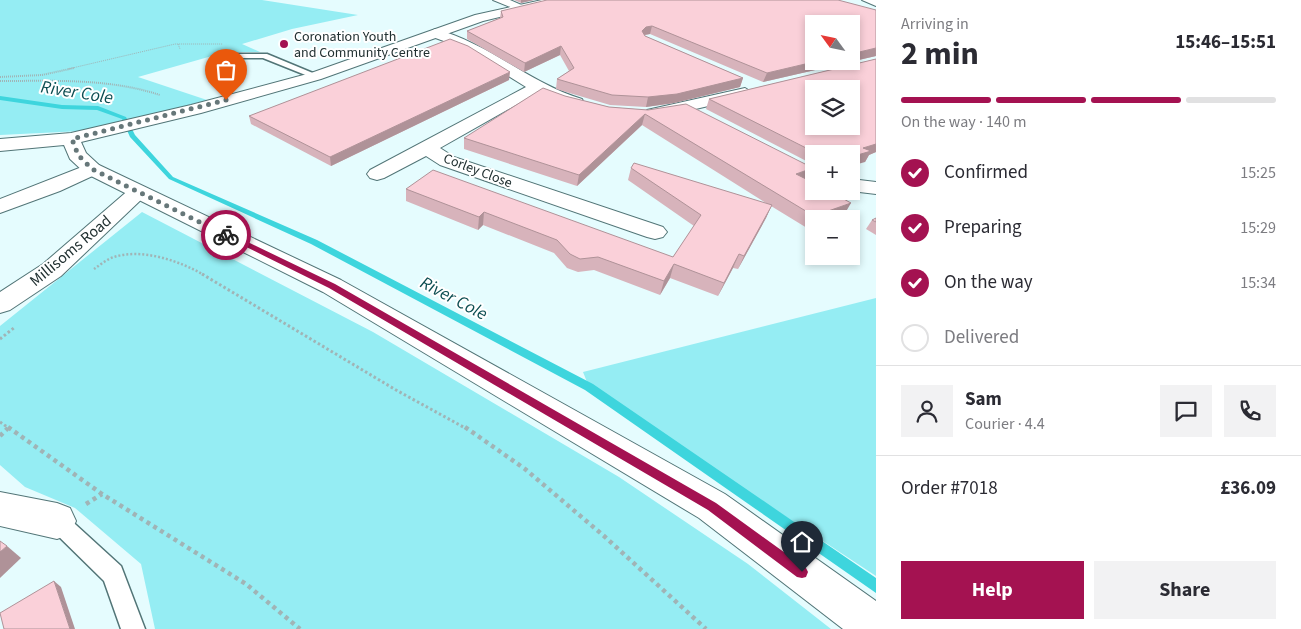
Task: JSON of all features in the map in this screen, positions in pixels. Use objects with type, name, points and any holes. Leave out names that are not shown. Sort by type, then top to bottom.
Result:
[{"type":"street","points":[[499,0],[520,7]]},
{"type":"street","points":[[0,145],[72,139],[196,109],[316,76],[400,48],[435,33],[520,7],[557,0]]},
{"type":"street","points":[[868,0],[876,3]]},
{"type":"street","points":[[435,33],[468,45],[537,88],[552,95],[595,107]]},
{"type":"street","points":[[638,114],[653,114],[762,89],[735,77]]},
{"type":"street","name":"Corley Close","points":[[537,88],[427,148],[447,161],[627,212],[655,232]]},
{"type":"street","points":[[686,107],[712,121]]},
{"type":"street","points":[[72,139],[78,155],[92,169],[332,286],[712,506],[876,627]]},
{"type":"street","points":[[378,174],[427,148]]},
{"type":"street","points":[[0,206],[53,187],[92,169]]},
{"type":"street","points":[[860,186],[876,188]]},
{"type":"street","name":"Millisoms Road","points":[[0,304],[52,270],[138,192]]},
{"type":"street","points":[[0,509],[57,521]]},
{"type":"lane","points":[[237,56],[264,56],[316,76]]},
{"type":"lane","points":[[57,521],[114,574],[133,629]]},
{"type":"path","points":[[0,76],[42,75],[178,44],[211,42],[238,46],[264,56]]},
{"type":"path","points":[[178,44],[180,49]]},
{"type":"path","points":[[0,81],[96,84],[142,88],[196,109]]},
{"type":"path","points":[[91,271],[114,257],[138,254],[185,264],[396,390],[458,422],[525,469],[604,536],[706,629]]},
{"type":"path","points":[[0,339],[23,320]]},
{"type":"path","points":[[0,422],[102,494],[246,584],[300,629]]},
{"type":"path","points":[[0,436],[8,428]]},
{"type":"shaded area","points":[[0,0],[262,0],[358,15],[292,29],[242,44],[260,52],[226,52],[138,77],[207,100],[142,118],[82,131],[0,135]]},
{"type":"shaded area","points":[[142,212],[373,332],[619,477],[748,564],[831,629],[155,629],[141,564],[75,508],[25,487],[0,465],[0,326]]},
{"type":"shaded area","points":[[876,298],[876,576],[589,387],[583,372]]},
{"type":"building","points":[[547,0],[838,0],[876,10],[876,48],[860,52],[860,15],[805,15],[805,64],[767,73],[652,26],[646,27],[642,31],[645,36],[743,78],[677,94],[648,97],[612,95],[557,79],[574,68],[561,46],[525,63],[467,31],[503,17],[501,11]]},
{"type":"building","points":[[450,39],[468,46],[510,72],[330,157],[249,116]]},
{"type":"building","points":[[876,59],[876,144],[863,148],[871,151],[860,154],[860,145],[805,145],[805,147],[709,99],[830,70],[860,70],[860,63]]},
{"type":"building","points":[[543,88],[565,96],[609,107],[648,110],[686,104],[805,164],[805,171],[796,174],[805,178],[805,200],[846,200],[851,203],[831,210],[805,211],[645,114],[579,175],[464,138]]},
{"type":"building","points":[[634,163],[772,205],[744,256],[739,254],[724,283],[674,264],[664,281],[598,257],[580,259],[570,254],[557,240],[484,212],[479,217],[406,189],[433,170],[673,257],[701,215],[631,168]]},
{"type":"building","points":[[0,541],[7,546],[0,552]]},
{"type":"building","points":[[54,581],[70,629],[4,629],[0,613]]},
{"type":"waterway","name":"River Cole","points":[[0,98],[62,107],[98,108],[124,118],[132,136],[171,178],[314,242],[589,387],[876,586]]},
{"type":"way so far","points":[[226,100],[72,139],[78,155],[92,169],[226,235]]},
{"type":"place","name":"Coronation Youth and Community Centre","points":[[284,44]]},
{"type":"route","points":[[226,235],[332,286],[712,506],[802,572]]}]
